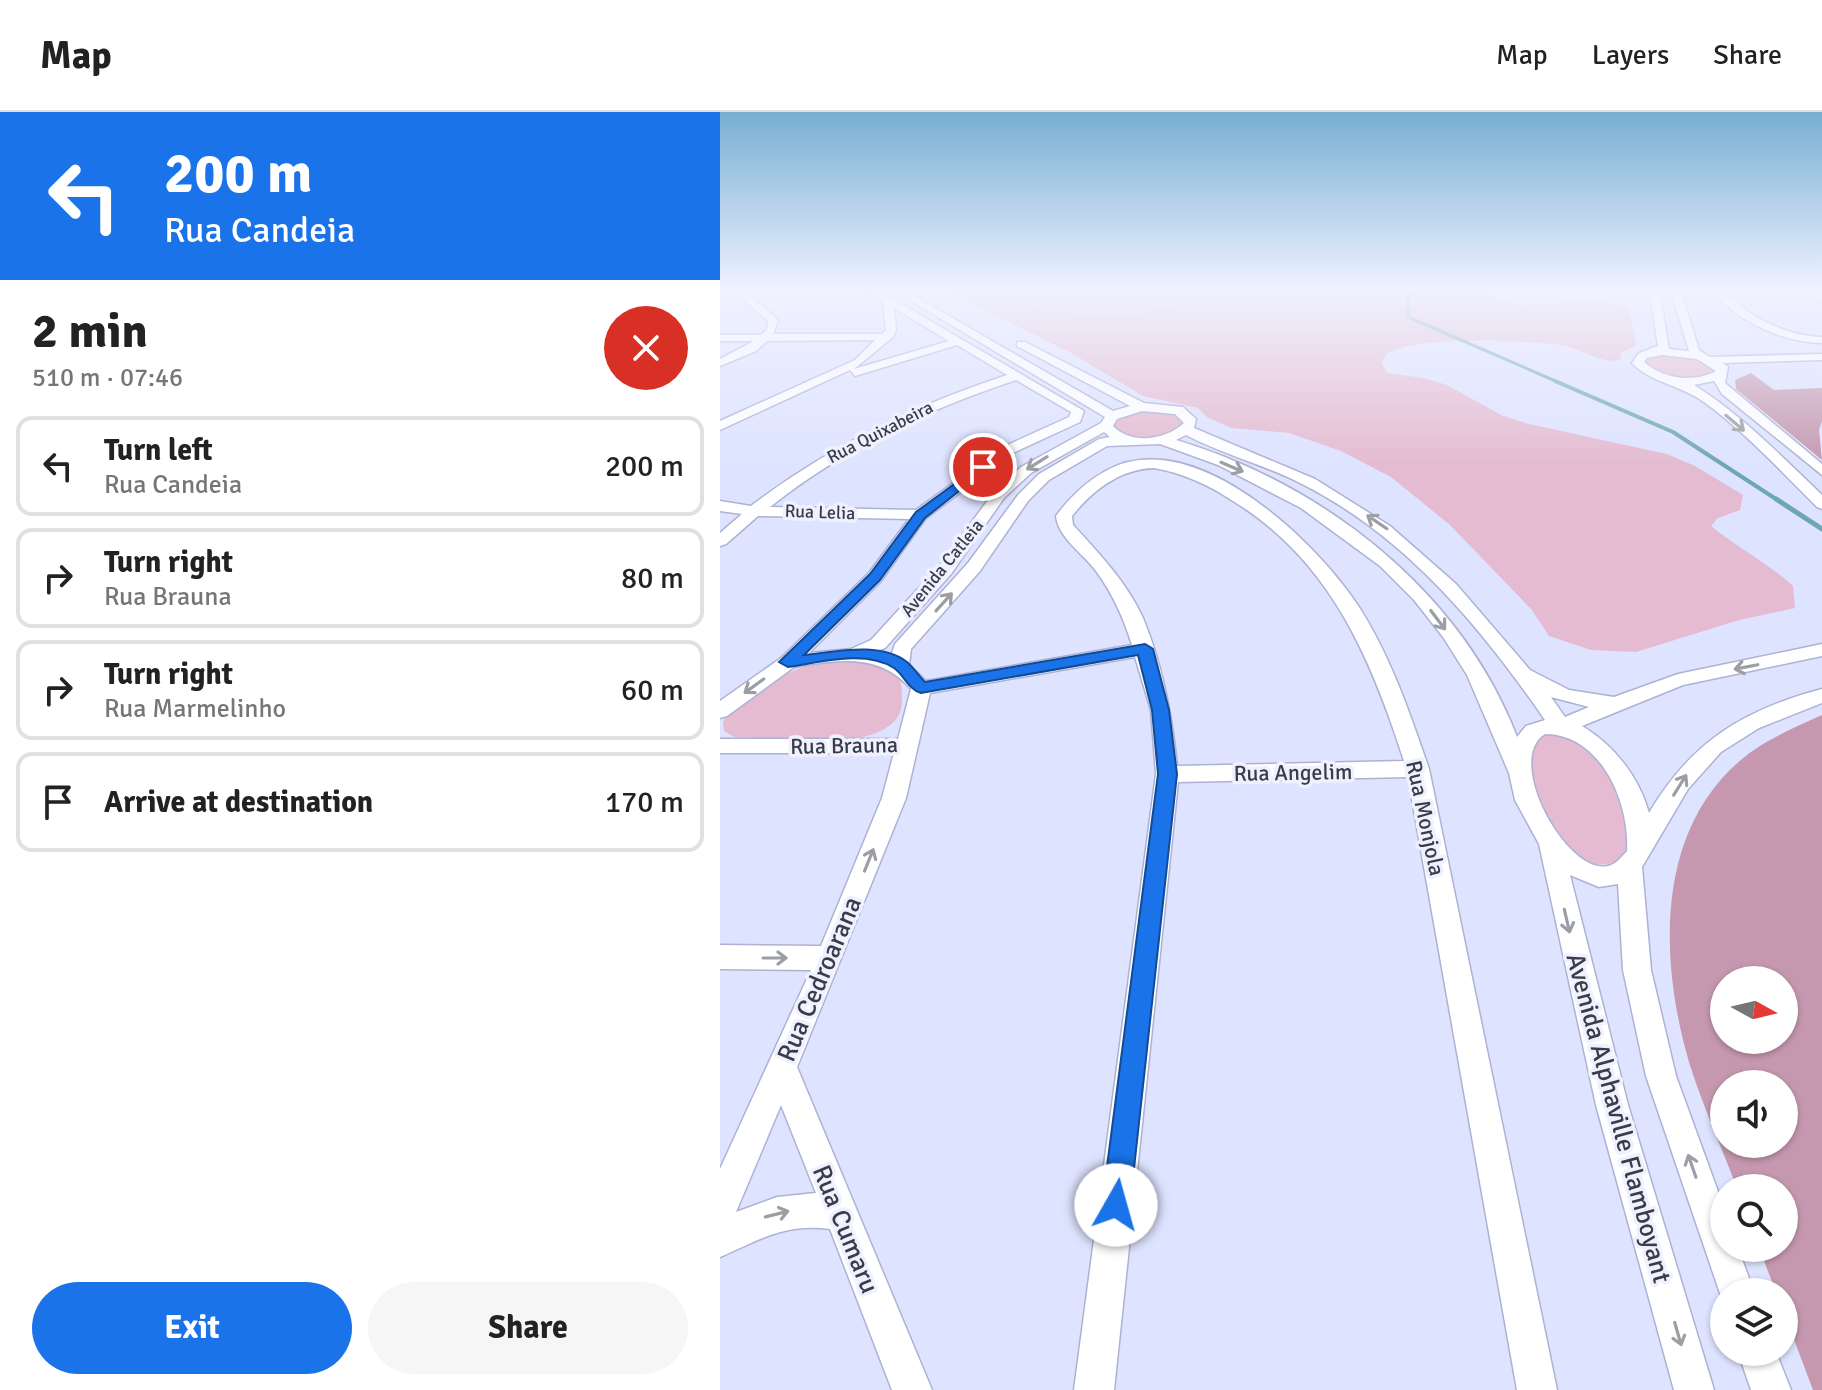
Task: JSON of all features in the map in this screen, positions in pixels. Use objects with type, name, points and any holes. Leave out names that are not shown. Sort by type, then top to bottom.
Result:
[{"type":"street","points":[[720,363],[753,348]]},
{"type":"street","points":[[720,426],[859,362],[873,348]]},
{"type":"street","points":[[797,392],[936,348]]},
{"type":"street","points":[[720,711],[788,662],[875,577],[920,515],[1008,450],[1068,423],[1078,411],[966,348]]},
{"type":"street","points":[[992,348],[1109,421],[1117,437],[1129,440]]},
{"type":"street","points":[[1028,348],[1141,407],[1167,407],[1186,414],[1191,424],[1187,430],[1159,440]]},
{"type":"street","points":[[1664,348],[1639,359],[1641,367],[1693,388],[1753,438],[1822,504]]},
{"type":"street","points":[[1693,348],[1722,373]]},
{"type":"street","points":[[1652,353],[1675,352],[1706,358],[1822,367]]},
{"type":"street","points":[[1672,379],[1701,380],[1773,363],[1822,357]]},
{"type":"street","points":[[859,362],[872,366]]},
{"type":"street","points":[[1722,373],[1719,383],[1726,391],[1822,471]]},
{"type":"street","name":"Rua Quixabeira","points":[[720,541],[753,511],[846,445],[898,418],[1015,376]]},
{"type":"street","name":"Avenida Catleia","points":[[855,654],[878,644],[945,570],[999,495],[1026,470],[1109,421],[1141,407]]},
{"type":"street","points":[[1187,430],[1307,481],[1387,529],[1424,560],[1472,609],[1563,726],[1586,738],[1620,777],[1634,804],[1640,832],[1634,860],[1637,970],[1661,1076],[1731,1278]]},
{"type":"street","points":[[1159,440],[1220,462],[1298,499],[1360,539],[1396,570],[1438,619],[1494,701],[1529,811],[1550,845],[1566,861],[1583,871],[1608,876],[1634,860],[1686,775],[1712,747],[1750,724],[1822,696]]},
{"type":"street","name":"Avenida Catleia","points":[[900,664],[902,648],[974,567],[1034,487],[1070,460],[1104,442],[1159,440]]},
{"type":"street","name":"Rua Monjola","points":[[1145,649],[1133,617],[1103,568],[1065,526],[1064,516],[1093,488],[1116,472],[1136,464],[1165,464],[1198,477],[1237,496],[1278,524],[1354,613],[1386,674],[1418,769],[1537,1390]]},
{"type":"street","name":"Rua Lelia","points":[[720,506],[753,511],[920,515]]},
{"type":"street","points":[[788,662],[855,654],[900,664],[921,688],[1145,649],[1161,710],[1167,774],[1094,1390]]},
{"type":"street","points":[[1520,778],[1522,750],[1527,736],[1538,728],[1563,726],[1678,680],[1822,650]]},
{"type":"street","points":[[1515,665],[1563,696],[1615,704]]},
{"type":"street","name":"Rua Brauna","points":[[720,746],[907,746],[921,688]]},
{"type":"street","name":"Rua Cedroarana","points":[[720,1208],[830,958],[894,798],[907,746]]},
{"type":"street","name":"Rua Angelim","points":[[1167,774],[1418,769]]},
{"type":"street","name":"Avenida Alphaville Flamboyant","points":[[1550,845],[1612,1105],[1694,1390]]},
{"type":"street","points":[[720,957],[830,958]]},
{"type":"street","name":"Rua Cumaru","points":[[782,1067],[912,1390]]},
{"type":"street","points":[[720,1239],[745,1225],[786,1212],[805,1209],[839,1213]]},
{"type":"street","points":[[1762,1366],[1771,1390]]},
{"type":"shaded area","points":[[1060,348],[1403,348],[1386,354],[1382,363],[1387,373],[1447,385],[1503,416],[1529,424],[1667,454],[1695,466],[1743,495],[1740,510],[1718,518],[1711,526],[1793,586],[1795,608],[1739,620],[1636,652],[1591,650],[1549,636],[1532,610],[1450,525],[1391,477],[1341,451],[1289,433],[1231,428],[1207,417],[1198,408],[1143,396]]},
{"type":"shaded area","points":[[1570,348],[1631,348],[1621,353],[1620,360],[1597,358]]},
{"type":"shaded area","points":[[1659,355],[1696,358],[1715,370],[1700,378],[1671,376],[1646,364],[1647,358]]},
{"type":"shaded area","points":[[1751,373],[1774,390],[1822,388],[1819,430],[1822,460],[1736,389],[1735,380]]},
{"type":"shaded area","points":[[1133,410],[1172,411],[1186,421],[1181,430],[1154,436],[1130,435],[1112,429],[1113,420]]},
{"type":"shaded area","points":[[823,661],[864,662],[893,672],[899,678],[902,690],[897,718],[876,733],[846,739],[734,737],[724,731],[723,722],[730,712],[753,692],[782,676]]},
{"type":"shaded area","points":[[1822,715],[1822,1390],[1813,1390],[1798,1350],[1798,1278],[1771,1278],[1764,1262],[1798,1262],[1798,1174],[1732,1174],[1725,1158],[1798,1158],[1798,1070],[1710,1070],[1710,1119],[1679,1024],[1670,942],[1672,901],[1679,861],[1693,823],[1713,789],[1742,759],[1780,734]]},
{"type":"shaded area","points":[[1545,734],[1567,735],[1581,743],[1613,782],[1628,829],[1626,849],[1617,861],[1595,864],[1576,855],[1559,839],[1545,818],[1535,794],[1531,770],[1534,749]]},
{"type":"waterway","points":[[1479,348],[1560,383]]},
{"type":"waterway","points":[[1555,381],[1673,432],[1779,501]]},
{"type":"waterway","points":[[1776,499],[1822,529]]},
{"type":"route","points":[[983,467],[920,515],[875,577],[788,662],[855,654],[878,657],[900,664],[921,688],[1145,649],[1161,710],[1167,774],[1116,1205]]}]
